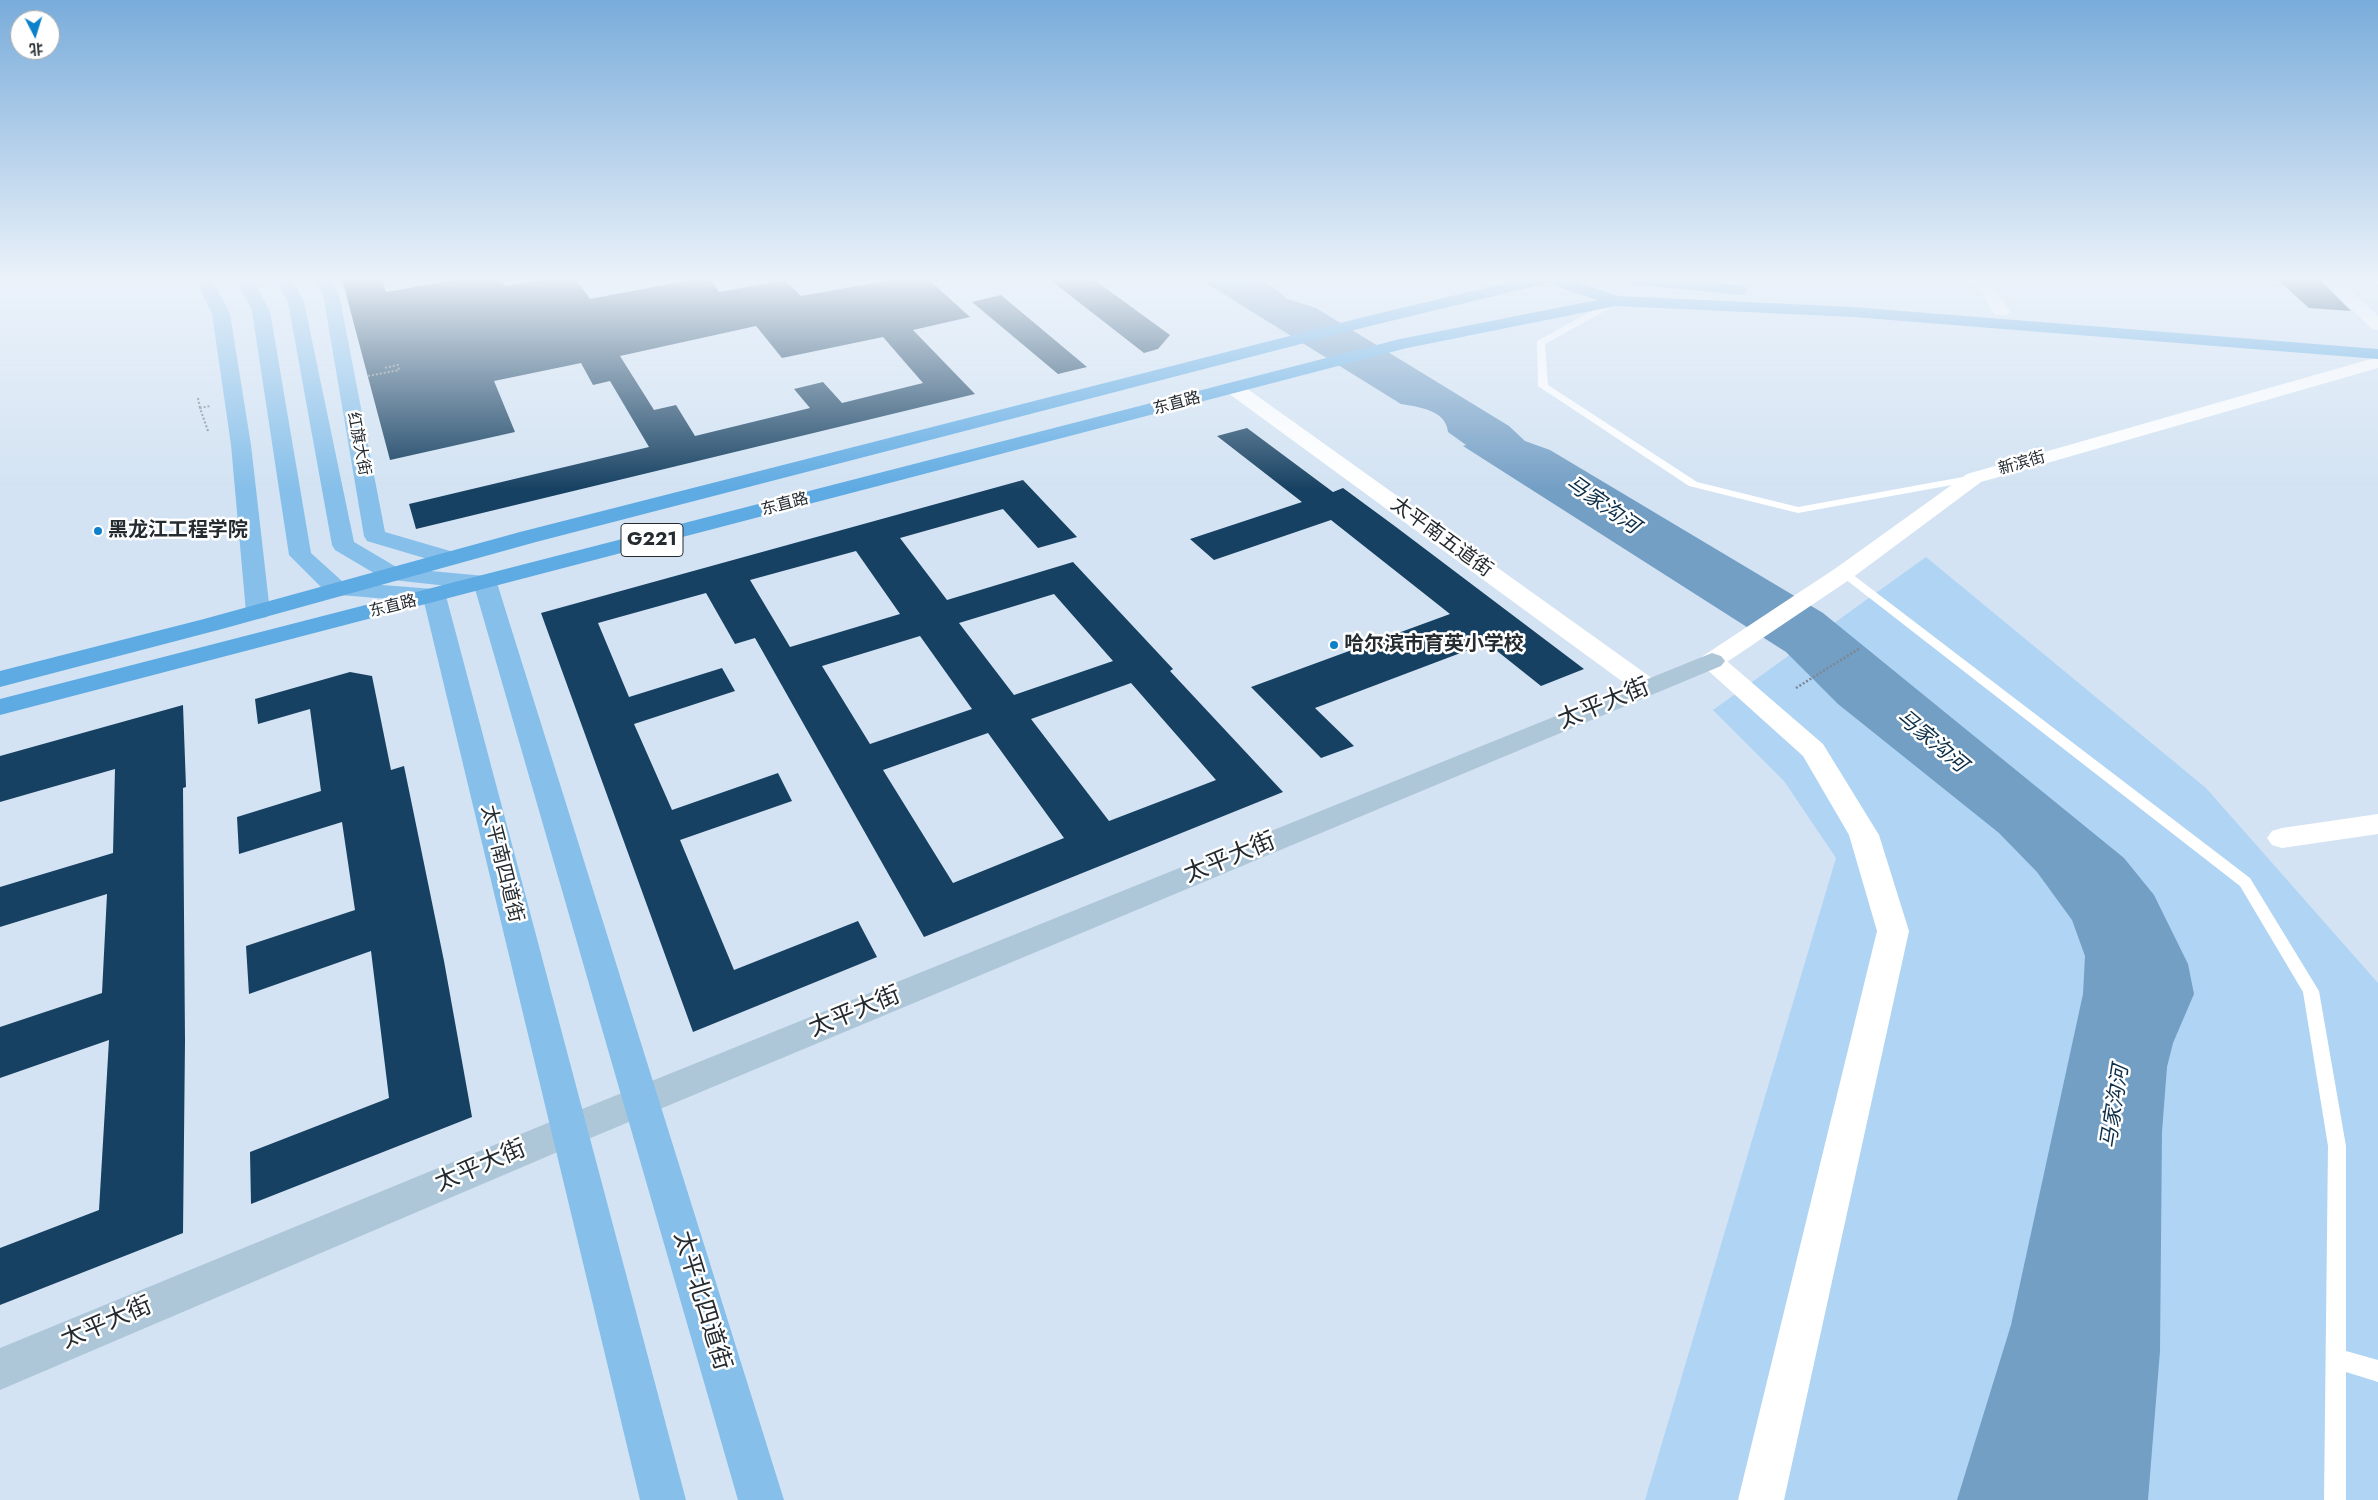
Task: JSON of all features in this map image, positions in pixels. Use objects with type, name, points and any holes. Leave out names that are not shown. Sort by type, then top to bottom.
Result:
[{"type":"highway","name":"东直路","points":[[0,679],[258,612],[449,558],[1263,349]]},
{"type":"highway","name":"东直路","points":[[0,708],[1235,389],[1383,349]]},
{"type":"highway","name":"东直路","points":[[2316,349],[2378,354]]},
{"type":"main road","points":[[226,349],[241,446],[258,612]]},
{"type":"main road","points":[[267,349],[300,555],[336,589],[434,596]]},
{"type":"main road","name":"红旗大街","points":[[305,349],[342,545],[392,574]]},
{"type":"main road","name":"红旗大街","points":[[341,349],[375,536],[449,558]]},
{"type":"main road","points":[[392,574],[484,583],[641,1101]]},
{"type":"main road","name":"太平南四道街","points":[[434,596],[568,1131]]},
{"type":"main road","name":"太平大街","points":[[0,1369],[568,1131],[1712,661]]},
{"type":"main road","name":"太平北四道街","points":[[641,1101],[761,1500]]},
{"type":"main road","points":[[568,1131],[664,1500]]},
{"type":"street","name":"新滨街","points":[[1712,661],[1844,573],[1974,478],[2378,362]]},
{"type":"street","name":"太平南五道街","points":[[1235,389],[1647,687]]},
{"type":"street","points":[[1712,661],[1812,750],[1864,835],[1893,931],[1761,1500]]},
{"type":"street","points":[[2282,838],[2378,824]]},
{"type":"lane","points":[[1540,349],[1543,386],[1693,484],[1798,510],[1974,478]]},
{"type":"lane","points":[[1844,573],[2245,882],[2311,991],[2337,1146],[2335,1500]]},
{"type":"lane","points":[[2336,1358],[2378,1371]]},
{"type":"path","points":[[198,398],[200,408]]},
{"type":"path","points":[[1796,688],[1860,648]]},
{"type":"shaded area","points":[[1926,557],[2206,788],[2378,983],[2378,1500],[1645,1500],[1836,858],[1784,781],[1713,710]]},
{"type":"water","name":"马家沟河","points":[[1312,349],[1383,349],[1509,426],[1525,441],[1550,450],[1823,613],[2124,858],[2154,895],[2188,964],[2194,994],[2173,1043],[2167,1067],[2162,1132],[2160,1351],[2148,1500],[1957,1500],[2011,1325],[2083,994],[2085,956],[2072,920],[2037,872],[1999,833],[1838,704],[1786,652],[1463,446],[1466,445],[1448,432],[1446,425],[1437,414],[1423,408],[1401,404]]},
{"type":"building","points":[[361,349],[652,349],[620,356],[654,410],[676,405],[695,436],[810,408],[794,389],[823,382],[842,403],[923,383],[893,349],[931,349],[975,394],[416,529],[409,504],[649,447],[610,381],[593,385],[581,363],[494,381],[515,432],[390,460]]},
{"type":"building","points":[[775,349],[825,349],[782,358]]},
{"type":"building","points":[[1028,349],[1066,349],[1087,367],[1058,374]]},
{"type":"building","points":[[1139,349],[1158,349],[1144,353]]},
{"type":"building","points":[[1247,428],[1333,492],[1343,488],[1584,669],[1541,686],[1487,643],[1315,708],[1354,746],[1321,758],[1251,687],[1450,614],[1331,520],[1214,560],[1190,539],[1302,502],[1217,436]]},
{"type":"building","points":[[1023,480],[1077,537],[1038,548],[1003,509],[900,538],[947,600],[1073,562],[1173,669],[1170,671],[1283,792],[924,937],[755,638],[735,644],[706,593],[598,623],[629,697],[722,668],[735,691],[634,724],[672,810],[778,773],[792,801],[680,840],[734,970],[858,921],[877,957],[693,1032],[541,613]],"holes":[[[856,551],[900,614],[790,647],[750,580]],[[1054,594],[1113,661],[1014,695],[959,623]],[[920,636],[972,709],[870,744],[822,666]],[[1131,683],[1216,780],[1109,821],[1031,719]],[[988,733],[1064,838],[953,883],[883,770]]]},
{"type":"building","points":[[350,672],[372,676],[391,770],[404,766],[444,961],[472,1117],[251,1204],[250,1152],[389,1098],[371,951],[249,994],[246,946],[355,910],[342,822],[239,854],[237,817],[321,791],[310,709],[258,724],[255,699]]},
{"type":"building","points":[[183,705],[186,787],[183,788],[185,1041],[183,1233],[0,1305],[0,1248],[99,1210],[109,1040],[0,1078],[0,1027],[102,993],[107,894],[0,927],[0,887],[113,853],[115,769],[0,802],[0,756]]},
{"type":"place","name":"黑龙江工程学院","points":[[98,531]]},
{"type":"place","name":"哈尔滨市育英小学校","points":[[1334,645]]}]
